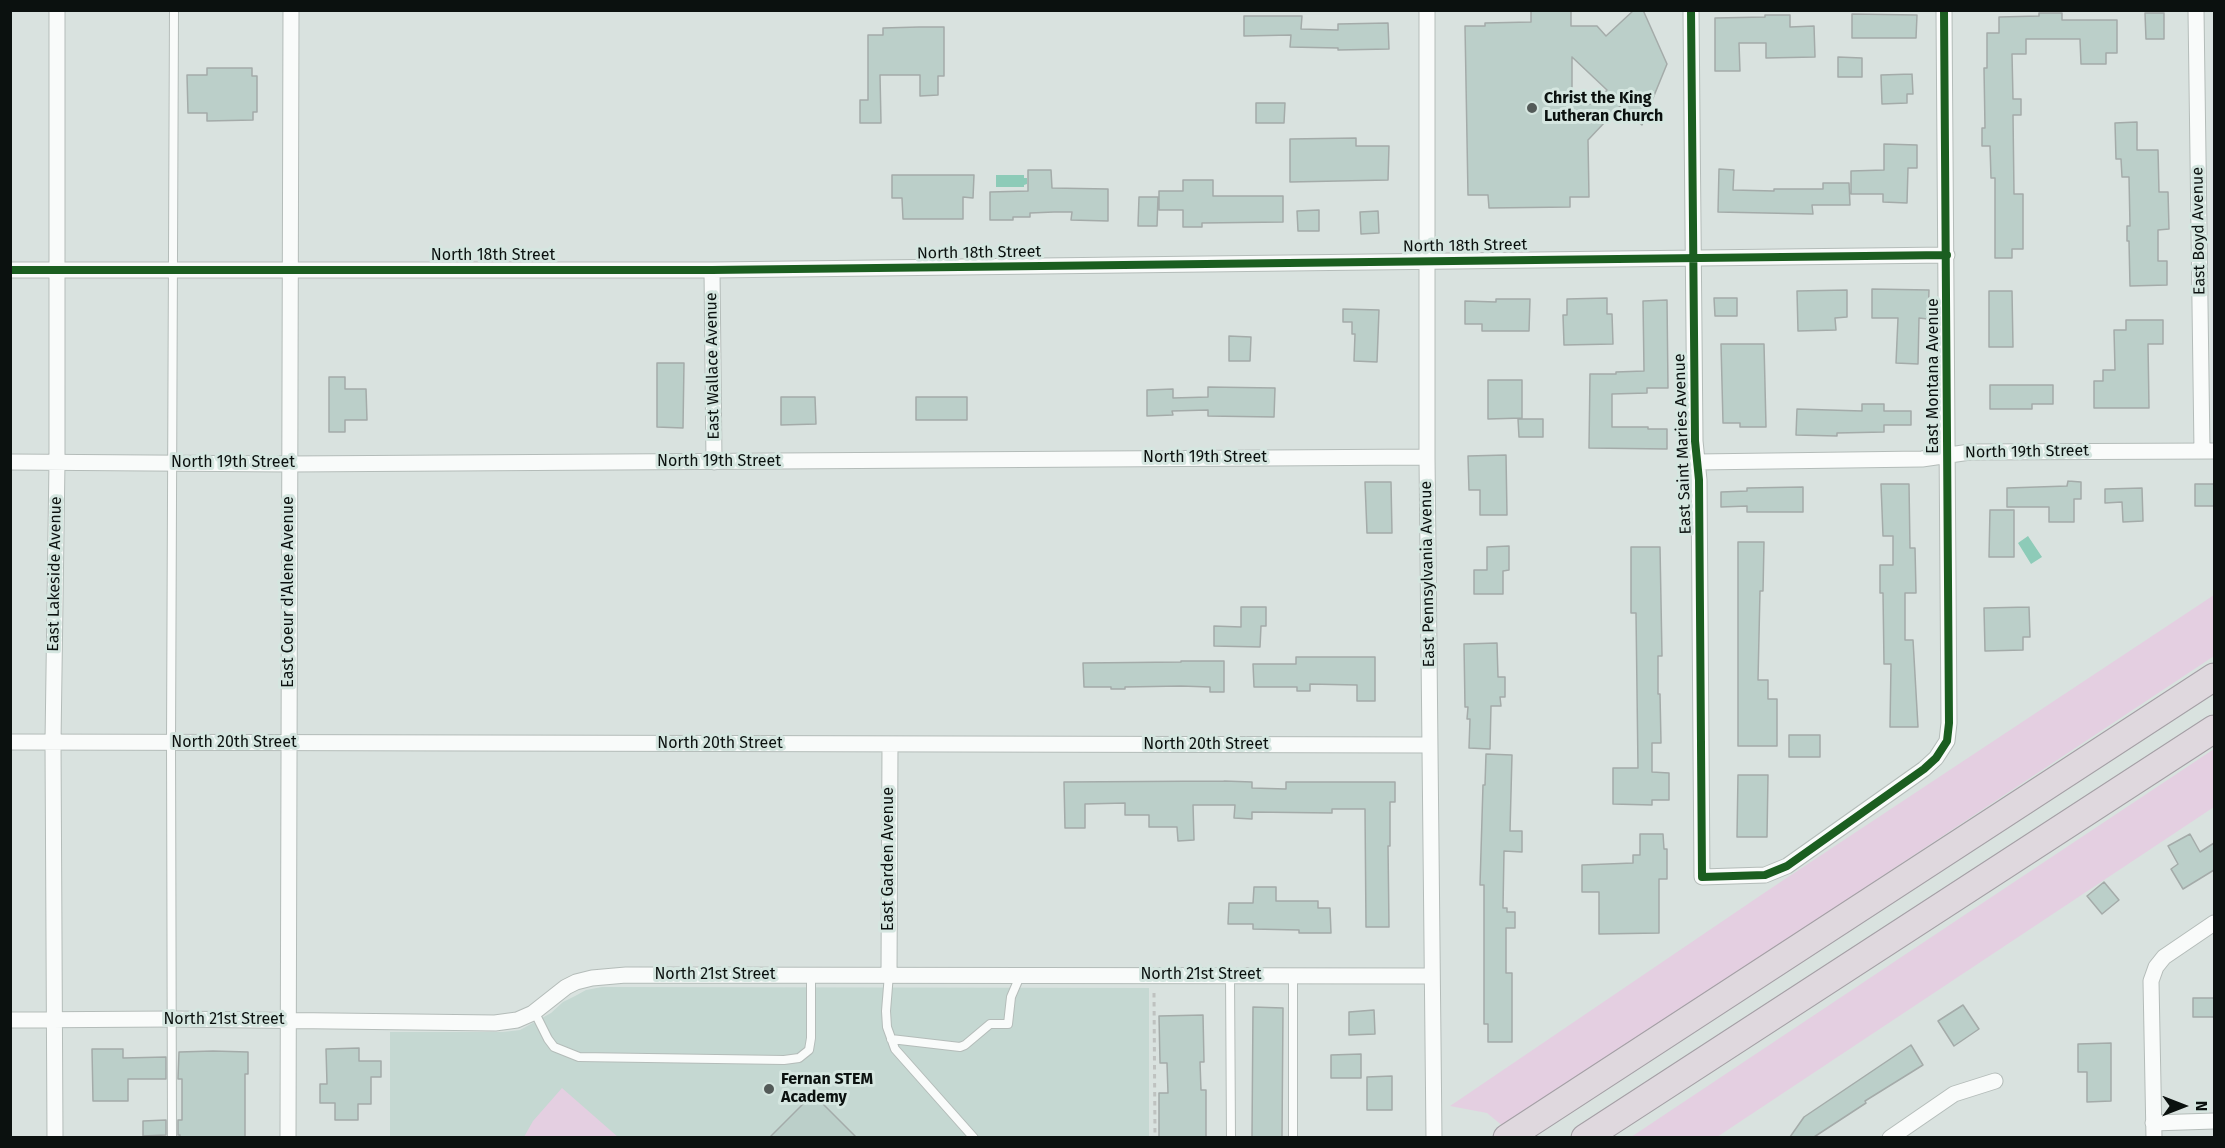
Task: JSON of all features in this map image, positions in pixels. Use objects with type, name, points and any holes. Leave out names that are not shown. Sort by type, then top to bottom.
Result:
[{"type":"highway","points":[[1507,1137],[2214,677]]},
{"type":"highway","points":[[1585,1137],[2214,729]]},
{"type":"street","name":"East Lakeside Avenue","points":[[55,1137],[53,742],[57,462],[57,10]]},
{"type":"street","name":"East Coeur d'Alene Avenue","points":[[288,1137],[291,10]]},
{"type":"street","name":"East Pennsylvania Avenue","points":[[1427,10],[1427,457],[1434,1137]]},
{"type":"street","name":"East Saint Maries Avenue","points":[[1691,10],[1695,449],[1699,491],[1702,877]]},
{"type":"street","name":"East Montana Avenue","points":[[1702,877],[1764,875],[1787,866],[1924,769],[1936,758],[1947,741],[1949,723],[1948,455],[1944,10]]},
{"type":"street","name":"East Boyd Avenue","points":[[2196,10],[2208,451]]},
{"type":"street","name":"North 18th Street","points":[[10,270],[712,270],[1947,255]]},
{"type":"street","name":"East Wallace Avenue","points":[[712,270],[714,462]]},
{"type":"street","name":"North 19th Street","points":[[1697,462],[1922,459],[1970,452],[2208,451]]},
{"type":"street","name":"North 19th Street","points":[[10,462],[290,464],[1427,457]]},
{"type":"street","name":"North 20th Street","points":[[10,742],[1430,745]]},
{"type":"street","name":"East Garden Avenue","points":[[889,974],[890,744]]},
{"type":"street","points":[[2214,923],[2164,957],[2156,967],[2151,981],[2153,1130],[2214,1121]]},
{"type":"street","name":"North 21st Street","points":[[10,1020],[172,1019],[495,1023],[517,1020],[534,1011],[566,987],[592,978],[626,975],[1432,976]]},
{"type":"street","points":[[1890,1137],[1954,1094],[1995,1081]]},
{"type":"lane","points":[[172,1137],[174,10]]},
{"type":"lane","points":[[534,1011],[554,1047],[579,1057],[784,1060],[799,1058],[809,1050],[811,1038],[811,974]]},
{"type":"lane","points":[[889,974],[886,1011],[895,1049],[974,1137]]},
{"type":"lane","points":[[891,1039],[960,1047],[990,1024],[1008,1024],[1011,997],[1021,974]]},
{"type":"lane","points":[[1230,974],[1231,1137]]},
{"type":"lane","points":[[1293,975],[1293,1137]]},
{"type":"path","points":[[1154,993],[1155,1137]]},
{"type":"shaded area","points":[[996,175],[1024,175],[1024,178],[1027,178],[1027,184],[1024,187],[996,187]]},
{"type":"shaded area","points":[[2028,536],[2042,557],[2031,564],[2018,543]]},
{"type":"shaded area","points":[[2214,595],[2214,656],[1504,1127],[1487,1113],[1450,1106],[1770,889]]},
{"type":"shaded area","points":[[2214,749],[2214,807],[1717,1137],[1631,1137]]},
{"type":"shaded area","name":"Fernan STEM Academy","points":[[602,987],[1149,988],[1149,1137],[390,1138],[390,1032],[520,1030],[551,1013],[563,1002],[586,990]]},
{"type":"shaded area","points":[[562,1088],[618,1137],[524,1137],[533,1121]]},
{"type":"building","name":"Christ the King Lutheran Church","points":[[1571,10],[1571,26],[1597,26],[1606,36],[1634,10],[1643,10],[1667,64],[1642,125],[1621,105],[1588,140],[1589,197],[1570,197],[1570,207],[1489,208],[1488,195],[1468,195],[1465,26],[1531,22],[1531,11]],"holes":[[[1572,57],[1607,90],[1594,104],[1572,104]]]},
{"type":"building","points":[[2039,13],[2062,13],[2062,20],[2117,20],[2117,53],[2106,53],[2106,64],[2081,64],[2080,39],[2026,39],[2026,54],[2012,54],[2013,99],[2021,99],[2021,115],[2013,115],[2014,194],[2023,194],[2023,249],[2012,249],[2012,258],[1995,258],[1995,178],[1991,178],[1990,146],[1982,146],[1982,128],[1985,128],[1984,68],[1987,68],[1987,33],[1999,33],[1999,17],[2039,16]]},
{"type":"building","points":[[2145,13],[2164,13],[2164,39],[2146,39]]},
{"type":"building","points":[[1852,14],[1917,15],[1916,38],[1852,38]]},
{"type":"building","points":[[1765,15],[1790,15],[1790,27],[1814,26],[1815,57],[1766,58],[1766,43],[1739,43],[1740,71],[1715,71],[1715,18],[1765,17]]},
{"type":"building","points":[[1244,16],[1302,16],[1301,29],[1338,30],[1338,24],[1388,23],[1389,49],[1338,50],[1338,48],[1290,47],[1291,35],[1244,36]]},
{"type":"building","points":[[944,27],[944,76],[938,76],[938,95],[920,96],[920,75],[880,75],[881,123],[860,123],[860,100],[868,100],[868,35],[883,35],[883,28]]},
{"type":"building","points":[[1838,57],[1862,58],[1862,77],[1838,77]]},
{"type":"building","points":[[207,68],[252,68],[252,76],[257,76],[257,112],[253,112],[253,120],[207,121],[207,113],[188,113],[187,75],[207,75]]},
{"type":"building","points":[[1912,74],[1913,94],[1907,94],[1907,103],[1882,104],[1881,75]]},
{"type":"building","points":[[1256,103],[1285,103],[1284,123],[1256,123]]},
{"type":"building","points":[[2137,122],[2137,150],[2158,150],[2159,192],[2168,192],[2169,229],[2158,230],[2158,261],[2167,261],[2167,285],[2130,286],[2129,241],[2127,241],[2127,226],[2130,226],[2129,177],[2122,177],[2121,159],[2116,159],[2115,123]]},
{"type":"building","points":[[1356,138],[1356,146],[1389,146],[1388,180],[1290,182],[1290,139]]},
{"type":"building","points":[[1884,144],[1917,145],[1917,168],[1908,168],[1907,203],[1883,202],[1883,194],[1851,194],[1851,171],[1884,170]]},
{"type":"building","points":[[1719,169],[1734,170],[1733,190],[1823,189],[1823,183],[1849,183],[1850,205],[1812,205],[1813,214],[1718,212]]},
{"type":"building","points":[[1028,170],[1051,170],[1052,188],[1108,189],[1108,221],[1071,220],[1072,212],[1030,213],[1030,217],[1013,217],[1013,220],[990,220],[990,192],[1028,191]]},
{"type":"building","points":[[892,175],[974,175],[973,198],[963,197],[963,219],[903,219],[902,198],[892,198]]},
{"type":"building","points":[[1183,180],[1213,180],[1213,196],[1283,196],[1283,222],[1202,223],[1202,227],[1183,227],[1183,210],[1159,210],[1159,191],[1183,191]]},
{"type":"building","points":[[1139,197],[1158,197],[1157,226],[1138,226]]},
{"type":"building","points":[[1319,210],[1319,231],[1298,231],[1297,211]]},
{"type":"building","points":[[1378,211],[1379,233],[1361,234],[1360,212]]},
{"type":"building","points":[[1872,289],[1929,290],[1928,319],[1919,318],[1918,364],[1896,363],[1898,318],[1872,318]]},
{"type":"building","points":[[1847,290],[1847,317],[1835,318],[1836,330],[1798,331],[1797,291]]},
{"type":"building","points":[[1989,291],[2012,291],[2013,347],[1989,347]]},
{"type":"building","points":[[1607,298],[1607,314],[1612,314],[1613,344],[1564,345],[1563,315],[1567,315],[1567,299]]},
{"type":"building","points":[[1714,298],[1737,298],[1737,316],[1715,316]]},
{"type":"building","points":[[1496,299],[1530,299],[1529,331],[1482,331],[1482,324],[1465,324],[1465,301],[1496,302]]},
{"type":"building","points":[[1667,300],[1668,388],[1647,388],[1647,393],[1612,394],[1612,427],[1667,429],[1667,449],[1589,448],[1590,374],[1644,371],[1643,301]]},
{"type":"building","points":[[1343,309],[1379,310],[1377,362],[1354,361],[1355,334],[1352,334],[1352,322],[1343,322]]},
{"type":"building","points":[[2126,320],[2163,320],[2163,344],[2148,344],[2149,408],[2094,408],[2094,381],[2103,381],[2103,370],[2115,370],[2114,330],[2126,330]]},
{"type":"building","points":[[1229,336],[1251,337],[1250,361],[1229,361]]},
{"type":"building","points":[[1721,344],[1764,344],[1766,427],[1740,427],[1740,423],[1723,423]]},
{"type":"building","points":[[657,363],[684,363],[683,428],[657,427]]},
{"type":"building","points":[[329,377],[345,377],[345,389],[366,389],[367,420],[345,420],[345,432],[329,432]]},
{"type":"building","points":[[1488,380],[1522,380],[1522,418],[1488,419]]},
{"type":"building","points":[[1990,385],[2053,385],[2053,404],[2032,404],[2032,409],[1990,409]]},
{"type":"building","points":[[1208,387],[1275,388],[1274,417],[1208,416],[1208,410],[1172,411],[1173,415],[1147,416],[1147,390],[1173,389],[1173,398],[1208,397]]},
{"type":"building","points":[[781,397],[815,397],[816,424],[781,425]]},
{"type":"building","points":[[916,397],[967,397],[967,420],[916,420]]},
{"type":"building","points":[[1862,404],[1884,404],[1884,411],[1911,411],[1911,425],[1884,425],[1884,432],[1837,433],[1837,436],[1796,435],[1797,409],[1862,411]]},
{"type":"building","points":[[1518,419],[1543,419],[1543,437],[1519,437]]},
{"type":"building","points":[[1506,455],[1507,515],[1480,515],[1480,490],[1469,490],[1468,456]]},
{"type":"building","points":[[2068,481],[2081,482],[2081,499],[2074,499],[2074,522],[2049,522],[2049,507],[2007,507],[2007,488],[2067,486]]},
{"type":"building","points":[[1365,482],[1391,482],[1392,533],[1367,533]]},
{"type":"building","points":[[1881,484],[1909,484],[1910,548],[1915,548],[1916,593],[1905,593],[1905,640],[1913,640],[1918,727],[1890,727],[1891,664],[1884,664],[1883,593],[1880,593],[1880,565],[1893,565],[1893,536],[1883,536]]},
{"type":"building","points":[[2195,484],[2214,484],[2214,506],[2195,506]]},
{"type":"building","points":[[1803,487],[1803,512],[1747,512],[1747,506],[1721,507],[1721,492],[1747,491],[1747,488]]},
{"type":"building","points":[[2142,488],[2143,521],[2123,522],[2122,502],[2105,503],[2105,489]]},
{"type":"building","points":[[1990,510],[2014,510],[2014,557],[1989,557]]},
{"type":"building","points":[[1738,542],[1764,542],[1763,591],[1760,591],[1758,680],[1768,680],[1768,699],[1777,699],[1777,746],[1738,746]]},
{"type":"building","points":[[1509,546],[1509,570],[1503,571],[1503,594],[1474,594],[1474,570],[1487,570],[1487,547]]},
{"type":"building","points":[[1631,547],[1660,547],[1662,656],[1658,656],[1658,694],[1660,694],[1661,743],[1652,743],[1652,772],[1669,773],[1669,800],[1652,800],[1652,805],[1613,804],[1613,768],[1638,768],[1636,613],[1631,613]]},
{"type":"building","points":[[1241,607],[1266,607],[1266,626],[1261,626],[1260,647],[1214,646],[1214,626],[1241,627]]},
{"type":"building","points":[[2029,607],[2030,637],[2023,637],[2023,650],[1985,651],[1984,608]]},
{"type":"building","points":[[1497,643],[1498,677],[1505,677],[1505,697],[1500,697],[1501,706],[1491,706],[1490,749],[1469,748],[1470,719],[1467,719],[1468,707],[1465,707],[1464,644]]},
{"type":"building","points":[[1296,657],[1375,657],[1375,701],[1357,701],[1357,685],[1310,684],[1310,691],[1297,691],[1297,687],[1254,687],[1253,664],[1296,664]]},
{"type":"building","points":[[1224,661],[1224,692],[1210,692],[1210,687],[1111,689],[1111,687],[1084,687],[1083,663]]},
{"type":"building","points":[[1789,735],[1820,735],[1820,757],[1789,757]]},
{"type":"building","points":[[1486,754],[1512,755],[1510,831],[1522,831],[1522,852],[1504,851],[1503,908],[1507,908],[1507,912],[1515,912],[1515,928],[1506,928],[1506,973],[1512,973],[1512,1042],[1488,1042],[1488,1024],[1484,1024],[1484,885],[1480,885]]},
{"type":"building","points":[[1738,775],[1768,775],[1767,837],[1737,837]]},
{"type":"building","points":[[1064,782],[1252,782],[1252,788],[1286,789],[1286,782],[1395,782],[1395,802],[1390,802],[1390,846],[1388,846],[1389,927],[1366,927],[1365,809],[1332,809],[1332,813],[1252,812],[1252,819],[1234,818],[1235,805],[1193,805],[1194,840],[1178,841],[1177,827],[1149,827],[1149,815],[1125,815],[1125,803],[1085,804],[1085,828],[1065,828]]},
{"type":"building","points":[[1640,834],[1663,834],[1664,849],[1667,849],[1667,879],[1659,879],[1659,933],[1599,934],[1599,892],[1582,892],[1582,865],[1633,863],[1633,855],[1640,855]]},
{"type":"building","points":[[2190,834],[2200,852],[2214,843],[2214,870],[2183,889],[2171,869],[2178,864],[2168,846]]},
{"type":"building","points":[[2104,882],[2119,900],[2102,914],[2087,896]]},
{"type":"building","points":[[1254,887],[1276,887],[1276,901],[1318,901],[1318,908],[1330,908],[1331,933],[1253,929],[1253,924],[1228,924],[1229,903],[1253,903]]},
{"type":"building","points":[[2193,998],[2214,998],[2214,1017],[2193,1017]]},
{"type":"building","points":[[1963,1005],[1979,1029],[1954,1046],[1938,1021]]},
{"type":"building","points":[[1253,1007],[1283,1008],[1282,1137],[1252,1137]]},
{"type":"building","points":[[1374,1010],[1375,1034],[1349,1035],[1349,1012]]},
{"type":"building","points":[[1203,1015],[1204,1062],[1200,1062],[1201,1090],[1206,1090],[1206,1137],[1159,1137],[1159,1093],[1168,1093],[1167,1063],[1160,1063],[1159,1016]]},
{"type":"building","points":[[2111,1043],[2111,1101],[2087,1102],[2087,1072],[2078,1072],[2078,1044]]},
{"type":"building","points":[[1911,1045],[1923,1065],[1865,1101],[1866,1103],[1814,1137],[1790,1137],[1804,1117]]},
{"type":"building","points":[[359,1048],[359,1061],[381,1061],[381,1077],[371,1077],[371,1104],[358,1104],[358,1120],[335,1120],[335,1103],[320,1103],[320,1084],[327,1084],[326,1049]]},
{"type":"building","points":[[92,1049],[123,1049],[123,1058],[166,1057],[166,1079],[128,1079],[128,1101],[93,1101]]},
{"type":"building","points":[[179,1052],[248,1052],[248,1074],[245,1074],[245,1137],[180,1137],[178,1120],[182,1120],[182,1079],[178,1079]]},
{"type":"building","points":[[1361,1054],[1361,1078],[1331,1078],[1331,1055]]},
{"type":"building","points":[[1392,1076],[1392,1110],[1367,1110],[1367,1077]]},
{"type":"building","points":[[813,1094],[856,1137],[770,1137]]},
{"type":"building","points":[[166,1120],[166,1135],[143,1136],[143,1121]]},
{"type":"cycle path","points":[[1691,10],[1695,441],[1699,480],[1702,877],[1765,875],[1787,866],[1924,769],[1936,758],[1947,741],[1949,723],[1944,10]]},
{"type":"cycle path","points":[[10,270],[712,270],[1947,255]]},
{"type":"place","name":"Christ the King Lutheran Church","points":[[1532,108]]},
{"type":"place","name":"Fernan STEM Academy","points":[[769,1089]]}]
